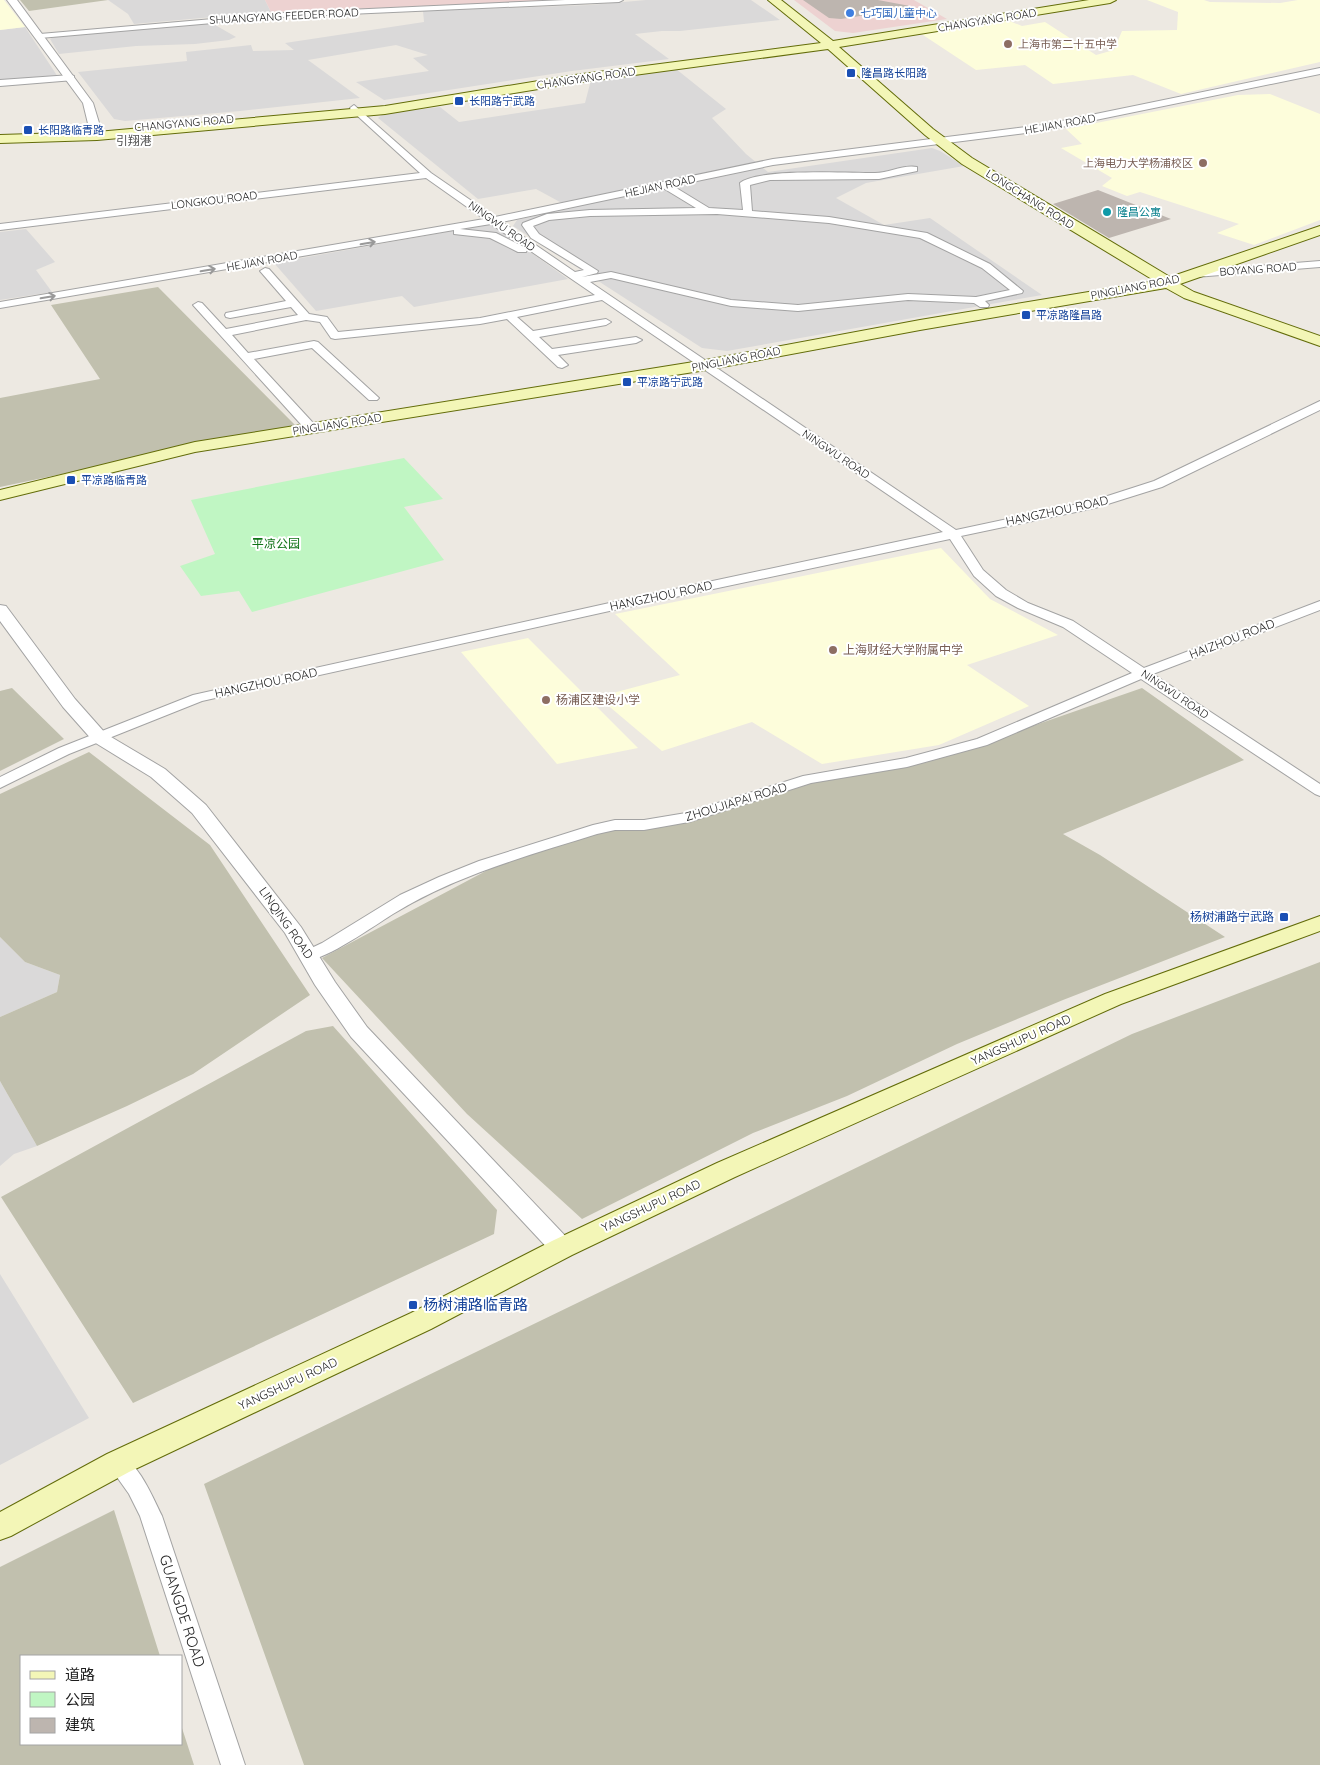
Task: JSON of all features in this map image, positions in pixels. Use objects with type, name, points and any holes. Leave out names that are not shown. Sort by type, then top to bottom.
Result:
[{"type":"main road","name":"LONGCHANG ROAD","points":[[774,0],[828,43],[940,141],[967,161],[1168,283],[1195,297],[1320,340]]},
{"type":"main road","name":"CHANGYANG ROAD","points":[[828,43],[1079,0]]},
{"type":"main road","name":"CHANGYANG ROAD","points":[[0,139],[356,111],[1110,0]]},
{"type":"main road","name":"CHANGYANG ROAD","points":[[0,133],[96,132]]},
{"type":"main road","name":"PINGLIANG ROAD","points":[[0,495],[195,447],[706,365],[996,312],[1168,283],[1320,230]]},
{"type":"main road","name":"YANGSHUPU ROAD","points":[[0,1527],[118,1463],[421,1321],[562,1248],[726,1170],[1113,999],[1320,923]]},
{"type":"street","points":[[12,0],[88,103],[96,132]]},
{"type":"street","name":"SHUANGYANG FEEDER ROAD","points":[[40,36],[282,14],[619,0]]},
{"type":"street","name":"HEJIAN ROAD","points":[[0,305],[418,234],[773,162],[1071,123],[1320,70]]},
{"type":"street","points":[[0,83],[71,78]]},
{"type":"street","name":"NINGWU ROAD","points":[[356,111],[428,174],[492,220],[952,534],[981,577],[994,588],[1045,615],[1068,624],[1320,791]]},
{"type":"street","points":[[748,210],[745,183],[770,177],[879,176],[914,169]]},
{"type":"street","name":"LONGKOU ROAD","points":[[0,227],[428,174]]},
{"type":"street","points":[[664,185],[708,211]]},
{"type":"street","points":[[708,211],[829,220],[923,235],[986,266],[1018,291],[976,300],[908,297],[798,308],[731,303],[611,275],[577,278],[594,271],[535,236],[527,225],[547,217],[590,213],[708,211]]},
{"type":"street","points":[[418,234],[423,238],[456,232],[492,235],[519,250],[536,250]]},
{"type":"street","name":"BOYANG ROAD","points":[[1196,274],[1320,264]]},
{"type":"street","points":[[265,271],[306,317]]},
{"type":"street","points":[[224,333],[306,317],[323,319],[335,336],[480,321],[604,296]]},
{"type":"street","points":[[976,300],[996,312]]},
{"type":"street","points":[[230,315],[293,303]]},
{"type":"street","points":[[198,305],[311,428]]},
{"type":"street","points":[[509,315],[562,365]]},
{"type":"street","points":[[531,335],[606,322]]},
{"type":"street","points":[[550,353],[636,340]]},
{"type":"street","points":[[246,357],[314,344],[373,398]]},
{"type":"street","name":"HANGZHOU ROAD","points":[[0,783],[64,751],[198,698],[614,606],[1078,508],[1121,497],[1167,480],[1320,406]]},
{"type":"street","name":"HAIZHOU ROAD","points":[[1143,673],[1320,605]]},
{"type":"street","name":"LINQING ROAD","points":[[0,610],[69,703],[100,738],[158,773],[176,787],[198,809],[294,931],[332,994],[359,1032],[562,1248]]},
{"type":"street","name":"ZHOUJIAPAI ROAD","points":[[309,956],[328,947],[406,899],[445,880],[485,864],[593,830],[614,825],[644,825],[689,817],[808,779],[907,762],[982,742],[1143,673]]},
{"type":"street","name":"GUANGDE ROAD","points":[[118,1463],[137,1488],[151,1516],[233,1765]]},
{"type":"shaded area","points":[[0,0],[4,0],[25,27],[0,30]]},
{"type":"shaded area","points":[[20,0],[108,0],[29,11]]},
{"type":"shaded area","points":[[108,0],[265,0],[271,12],[134,24],[128,14]]},
{"type":"shaded area","points":[[265,0],[589,0],[271,12]]},
{"type":"shaded area","points":[[646,0],[751,0],[780,20],[635,34],[669,59],[572,71],[384,100],[356,82],[429,71],[413,58],[428,55],[396,45],[308,60],[360,98],[125,121],[114,119],[78,72],[187,61],[186,52],[251,45],[253,51],[294,50],[285,43],[424,22],[423,11],[590,5]]},
{"type":"shaded area","points":[[794,0],[914,0],[947,19],[853,33],[835,31]]},
{"type":"shaded area","points":[[1147,0],[1280,3],[1298,0],[1320,0],[1320,62],[1181,94],[1133,75],[1053,84],[1025,65],[976,70],[920,33],[1007,20],[1022,26],[1045,22],[1096,55],[1114,50],[1122,31],[1177,30],[1178,12]]},
{"type":"shaded area","points":[[210,22],[236,37],[229,40],[195,44],[136,46],[59,54],[50,39],[56,36]]},
{"type":"shaded area","points":[[25,27],[58,77],[0,81],[0,30]]},
{"type":"shaded area","points":[[676,69],[726,109],[712,118],[746,154],[768,172],[932,148],[940,151],[964,166],[866,183],[836,198],[884,225],[930,218],[1042,295],[727,351],[702,348],[513,226],[517,220],[571,208],[536,189],[478,199],[378,118],[383,114],[440,107],[459,122],[585,103],[591,80]]},
{"type":"shaded area","name":"上海电力大学杨浦校区","points":[[1270,94],[1320,114],[1320,220],[1254,245],[1217,233],[1239,224],[1140,192],[1127,196],[1102,186],[1112,178],[1061,148],[1082,144],[1066,129],[1238,95]]},
{"type":"shaded area","points":[[491,224],[568,279],[414,307],[402,296],[316,311],[274,263]]},
{"type":"shaded area","points":[[26,229],[55,262],[36,270],[52,292],[0,300],[0,232]]},
{"type":"shaded area","points":[[158,287],[295,425],[0,487],[0,398],[100,379],[51,305]]},
{"type":"shaded area","name":"上海财经大学附属中学","points":[[941,548],[990,599],[1058,635],[967,665],[1029,706],[939,745],[822,764],[752,722],[662,751],[598,697],[680,675],[615,614]]},
{"type":"shaded area","name":"杨浦区建设小学","points":[[528,638],[638,748],[557,764],[461,652]]},
{"type":"shaded area","points":[[12,688],[64,739],[0,771],[0,691]]},
{"type":"shaded area","points":[[1142,688],[1244,760],[1063,834],[1100,855],[1225,937],[1063,1000],[957,1044],[847,1096],[753,1133],[582,1219],[467,1114],[322,958],[499,864],[597,831],[693,820],[812,783],[958,752]]},
{"type":"shaded area","points":[[89,752],[210,845],[310,995],[193,1074],[37,1146],[0,1081],[0,1017],[57,992],[60,975],[25,962],[0,937],[0,794]]},
{"type":"shaded area","points":[[0,937],[25,962],[60,975],[57,992],[0,1017]]},
{"type":"shaded area","points":[[1320,962],[1320,1765],[304,1765],[204,1484],[1132,1034]]},
{"type":"shaded area","points":[[333,1026],[497,1210],[494,1234],[133,1403],[1,1197],[306,1031]]},
{"type":"shaded area","points":[[0,1081],[37,1146],[14,1154],[0,1166]]},
{"type":"shaded area","points":[[0,1274],[89,1418],[0,1465]]},
{"type":"shaded area","points":[[114,1510],[160,1655],[20,1655],[20,1745],[182,1745],[182,1728],[194,1765],[0,1765],[0,1567]]},
{"type":"green space","name":"平凉公园","points":[[404,458],[443,499],[404,507],[444,560],[252,612],[239,591],[201,596],[180,566],[215,554],[191,500]]},
{"type":"building","name":"七巧国儿童中心","points":[[803,0],[878,0],[910,6],[910,8],[841,19],[829,18]]},
{"type":"building","name":"隆昌公寓","points":[[1098,190],[1171,219],[1109,238],[1053,204]]},
{"type":"place","name":"七巧国儿童中心","points":[[850,13]]},
{"type":"place","name":"上海市第二十五中学","points":[[1008,44]]},
{"type":"place","name":"隆昌路长阳路","points":[[851,73]]},
{"type":"place","name":"长阳路宁武路","points":[[459,101]]},
{"type":"place","name":"长阳路临青路","points":[[28,130]]},
{"type":"place","name":"上海电力大学杨浦校区","points":[[1203,163]]},
{"type":"place","name":"隆昌公寓","points":[[1107,212]]},
{"type":"place","name":"平凉路隆昌路","points":[[1026,315]]},
{"type":"place","name":"平凉路宁武路","points":[[627,382]]},
{"type":"place","name":"平凉路临青路","points":[[71,480]]},
{"type":"place","name":"上海财经大学附属中学","points":[[833,650]]},
{"type":"place","name":"杨浦区建设小学","points":[[546,700]]},
{"type":"place","name":"杨树浦路宁武路","points":[[1284,917]]},
{"type":"place","name":"杨树浦路临青路","points":[[413,1305]]},
{"type":"district","name":"引翔港","points":[[134,141]]}]
